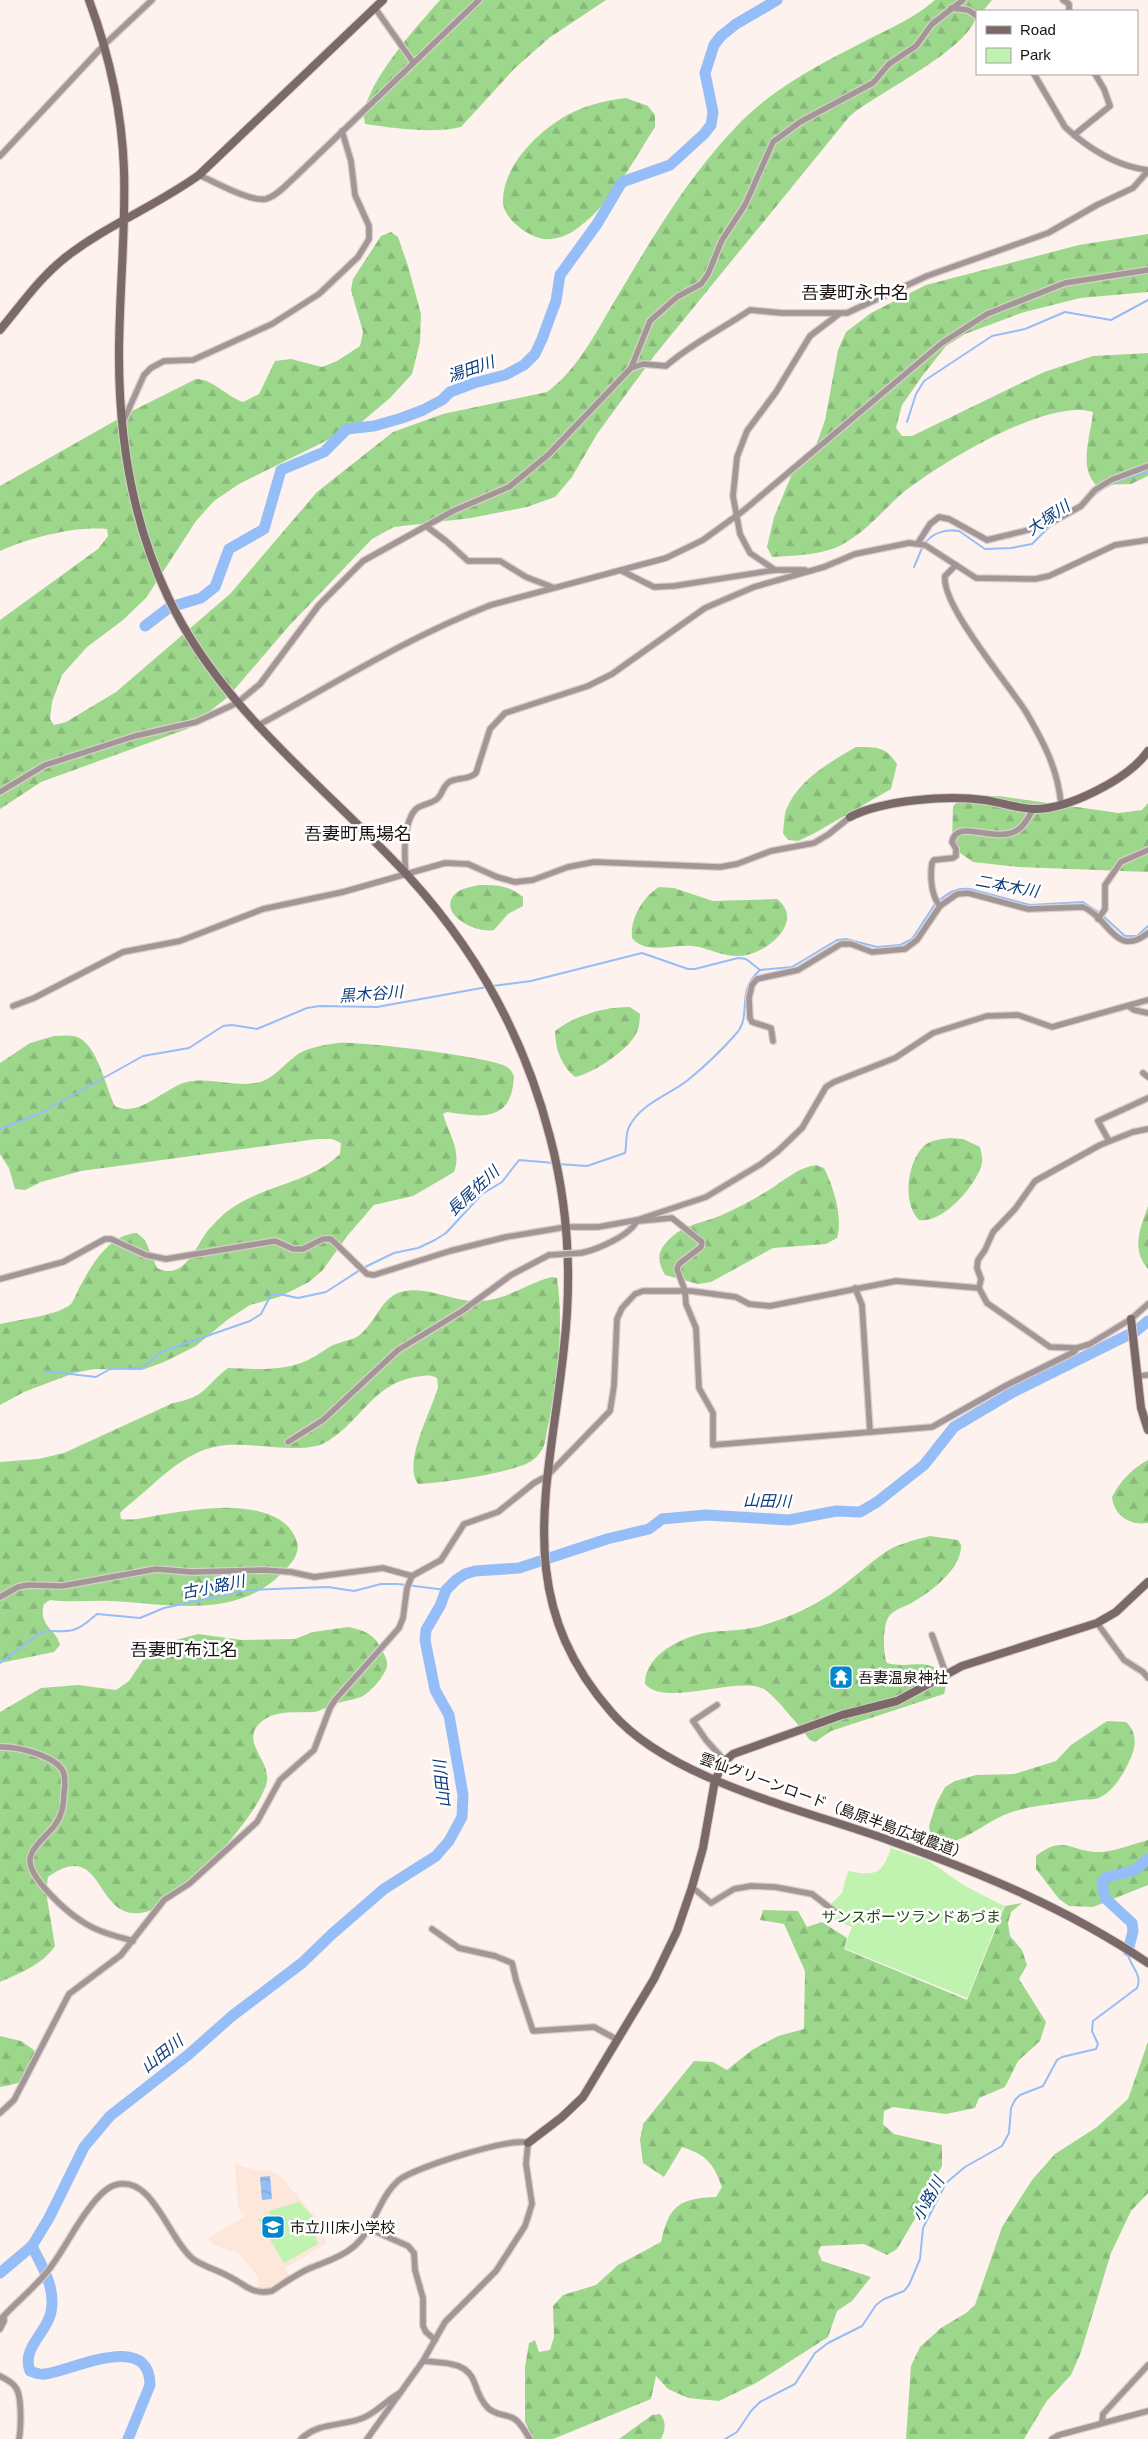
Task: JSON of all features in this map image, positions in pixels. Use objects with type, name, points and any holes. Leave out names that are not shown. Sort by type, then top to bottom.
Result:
[{"type":"street","name":"雲仙グリーンロード（島原半島広域農道）","points":[[89,0],[104,45],[119,114],[124,167],[119,355],[122,425],[130,488],[149,552],[178,616],[221,684],[257,726],[406,874],[434,906],[471,954],[488,982],[525,1058],[551,1139],[565,1223],[567,1292],[565,1342],[547,1476],[542,1530],[547,1581],[560,1633],[584,1680],[617,1719],[642,1741],[672,1760],[715,1780],[974,1872],[1040,1900],[1120,1944],[1148,1963]]},
{"type":"street","points":[[0,156],[104,45],[152,0]]},
{"type":"street","points":[[0,330],[44,277],[64,258],[123,221],[173,194],[199,175],[383,0]]},
{"type":"street","points":[[199,175],[252,198],[266,199],[295,178],[479,0]]},
{"type":"street","points":[[0,792],[45,765],[135,736],[196,722],[238,703],[260,684],[319,605],[344,578],[364,561],[453,510],[509,487],[516,482],[548,455],[631,368],[650,321],[677,297],[701,284],[708,274],[722,240],[745,204],[773,142],[800,122],[873,83],[889,64],[916,46],[932,24],[963,0]]},
{"type":"street","points":[[1063,0],[1069,4],[1069,10]]},
{"type":"street","points":[[375,8],[413,62]]},
{"type":"street","points":[[951,8],[968,10],[976,15]]},
{"type":"street","points":[[1035,75],[1066,127],[1074,135],[1111,160],[1135,169],[1148,171]]},
{"type":"street","points":[[1074,135],[1110,106],[1104,89],[1096,75]]},
{"type":"street","points":[[122,425],[144,375],[151,368],[164,361],[193,360],[272,324],[319,294],[358,257],[369,239],[369,226],[355,195],[351,161],[342,131]]},
{"type":"street","points":[[775,570],[750,553],[744,544],[736,516],[733,484],[737,457],[747,431],[776,392],[810,336],[839,314],[927,276],[1048,233],[1097,205],[1134,188],[1148,171]]},
{"type":"street","points":[[257,726],[431,630],[492,604],[666,558],[703,540],[736,516],[942,343],[987,314],[1064,282],[1148,270]]},
{"type":"street","points":[[631,368],[643,364],[666,366],[682,351],[719,331],[750,310],[782,314],[821,312],[839,314]]},
{"type":"street","points":[[918,543],[930,524],[940,517],[949,519],[987,540],[1045,526],[1081,506],[1095,490],[1112,480],[1148,466]]},
{"type":"street","points":[[426,526],[468,561],[500,562],[526,577],[553,588]]},
{"type":"street","points":[[406,874],[404,850],[411,816],[416,809],[439,797],[450,781],[472,777],[476,773],[488,734],[496,721],[505,713],[588,686],[612,674],[679,625],[721,600],[754,587],[812,570],[855,554],[918,543],[976,578],[1036,579],[1049,576],[1115,545],[1148,540]]},
{"type":"street","points":[[956,565],[945,576],[948,594],[969,631],[1025,711],[1043,742],[1058,780],[1061,804]]},
{"type":"street","points":[[622,571],[654,587],[674,586],[775,570],[812,570]]},
{"type":"street","points":[[13,1006],[34,998],[123,952],[180,941],[262,909],[343,892],[446,863],[458,862],[476,867],[506,880],[524,882],[568,866],[594,862],[720,867],[737,864],[770,852],[814,843],[850,817],[871,808],[890,803],[954,799],[984,800],[1033,809],[1061,804],[1080,798],[1117,780],[1136,766],[1148,751]]},
{"type":"street","points":[[938,904],[932,876],[932,863],[938,859],[956,856],[956,848],[952,842],[956,834],[961,830],[1002,836],[1013,833],[1021,827],[1033,809]]},
{"type":"street","points":[[1101,916],[1105,885],[1121,862],[1148,850]]},
{"type":"street","points":[[774,1041],[771,1028],[752,1022],[750,1018],[749,998],[752,985],[757,979],[798,970],[841,944],[851,944],[872,952],[905,948],[917,940],[938,904],[962,893],[1028,909],[1083,907],[1101,916],[1123,941],[1134,942],[1148,933]]},
{"type":"street","points":[[0,1279],[63,1262],[105,1239],[111,1239],[146,1255],[166,1259],[275,1241],[293,1249],[303,1249],[323,1239],[332,1239],[367,1274],[374,1275],[450,1251],[565,1223],[598,1227],[637,1220],[706,1197],[761,1164],[802,1128],[826,1087],[834,1082],[902,1055],[933,1032],[987,1016],[1002,1014],[1018,1015],[1045,1026],[1061,1025],[1148,1000]]},
{"type":"street","points":[[1128,1006],[1134,1010],[1148,1013]]},
{"type":"street","points":[[1109,1141],[1098,1121],[1148,1098]]},
{"type":"street","points":[[1077,1348],[1057,1348],[1043,1344],[991,1308],[983,1298],[980,1288],[981,1279],[977,1268],[978,1260],[993,1232],[1030,1186],[1064,1164],[1109,1141],[1148,1129]]},
{"type":"street","points":[[637,1220],[645,1222],[672,1218],[702,1242],[701,1247],[678,1267],[685,1291],[686,1304],[696,1328],[700,1394],[712,1413],[713,1445],[924,1428],[939,1425],[1007,1385],[1132,1321],[1148,1304]]},
{"type":"street","points":[[288,1442],[323,1420],[398,1350],[462,1311],[511,1275],[549,1255],[581,1252],[601,1247],[635,1226],[637,1220]]},
{"type":"street","points":[[0,2113],[14,2100],[69,1994],[121,1955],[164,1900],[189,1884],[257,1822],[280,1780],[314,1750],[330,1708],[335,1700],[399,1628],[403,1618],[410,1579],[441,1560],[464,1524],[498,1512],[534,1483],[547,1476],[610,1411],[614,1386],[617,1320],[622,1308],[635,1294],[643,1291],[685,1291],[729,1296],[749,1304],[770,1306],[896,1281],[980,1288]]},
{"type":"street","points":[[855,1288],[862,1305],[870,1432]]},
{"type":"street","points":[[1132,1321],[1142,1408],[1148,1430]]},
{"type":"street","points":[[1138,1376],[1148,1375]]},
{"type":"street","points":[[0,1596],[18,1587],[28,1585],[62,1586],[156,1569],[192,1572],[264,1570],[314,1577],[382,1568],[410,1579]]},
{"type":"street","points":[[368,2439],[402,2393],[452,2314],[472,2298],[496,2271],[526,2226],[532,2204],[526,2164],[528,2142],[583,2097],[618,2040],[667,1953],[692,1887],[703,1848],[715,1780],[725,1762],[740,1750],[842,1715],[897,1701],[946,1674],[976,1662],[1097,1623],[1116,1612],[1148,1582]]},
{"type":"street","points":[[1097,1623],[1124,1660],[1143,1672],[1148,1678]]},
{"type":"street","points":[[932,1635],[946,1674]]},
{"type":"street","points":[[717,1705],[693,1721],[725,1762]]},
{"type":"street","points":[[0,1747],[13,1746],[48,1758],[59,1766],[64,1773],[64,1805],[60,1815],[30,1858],[32,1870],[38,1880],[83,1922],[106,1933],[133,1941]]},
{"type":"street","points":[[692,1887],[711,1903],[734,1889],[751,1886],[775,1887],[812,1894],[834,1910]]},
{"type":"street","points":[[432,1929],[459,1948],[495,1956],[512,1963],[533,2031],[594,2027],[618,2040]]},
{"type":"street","points":[[0,2329],[4,2321],[2,2318],[43,2277],[80,2220],[96,2200],[106,2190],[122,2184],[137,2186],[146,2193],[181,2246],[193,2258],[233,2278],[252,2291],[272,2291],[304,2271],[333,2260],[353,2247],[370,2229],[390,2190],[408,2174],[496,2146],[520,2140],[528,2142]]},
{"type":"street","points":[[370,2229],[408,2246],[414,2253],[415,2270],[423,2298],[423,2326],[426,2332],[435,2340]]},
{"type":"street","points":[[423,2361],[454,2364],[466,2369],[474,2379],[478,2394],[486,2406],[497,2414],[516,2421],[530,2439]]},
{"type":"street","points":[[1102,2423],[1104,2414],[1148,2365]]},
{"type":"street","points":[[0,2376],[13,2384],[18,2392],[21,2423],[19,2439]]},
{"type":"street","points":[[301,2439],[317,2428],[361,2419],[402,2393]]},
{"type":"street","points":[[1052,2439],[1059,2435],[1148,2411]]},
{"type":"shaded area","name":"市立川床小学校","points":[[235,2164],[260,2171],[270,2170],[281,2177],[314,2215],[327,2243],[285,2268],[290,2277],[266,2289],[258,2289],[258,2277],[240,2254],[214,2245],[208,2238],[245,2216],[238,2208]]},
{"type":"green space","points":[[440,0],[606,0],[549,38],[514,69],[461,127],[426,130],[400,129],[365,124],[365,110],[370,94],[380,77],[405,41]]},
{"type":"green space","points":[[935,0],[992,0],[984,10],[976,10],[973,25],[961,39],[943,54],[849,117],[654,356],[597,434],[572,477],[555,497],[527,507],[471,518],[394,527],[372,539],[288,627],[228,697],[187,729],[41,782],[0,809],[0,620],[98,549],[108,536],[107,529],[80,529],[52,534],[0,551],[0,486],[134,410],[196,379],[208,382],[243,402],[259,394],[275,361],[291,359],[322,367],[337,361],[360,346],[363,332],[351,290],[353,279],[381,236],[391,232],[398,237],[421,314],[420,342],[412,374],[390,398],[358,425],[239,484],[214,501],[196,521],[146,598],[123,620],[87,647],[62,675],[52,702],[50,719],[54,725],[66,722],[116,692],[230,594],[317,492],[393,432],[443,414],[547,392],[559,382],[579,359],[687,186],[718,146],[735,128],[764,101],[797,78],[919,12]]},
{"type":"green space","points":[[626,98],[648,106],[655,115],[655,127],[621,181],[602,206],[575,230],[558,238],[538,238],[524,231],[512,221],[504,209],[504,188],[517,160],[528,147],[552,125],[578,110]]},
{"type":"green space","points":[[1148,234],[1148,292],[1080,298],[1021,313],[965,334],[946,346],[923,375],[902,405],[896,428],[902,436],[912,436],[1044,372],[1093,356],[1148,353],[1148,476],[1131,484],[1096,485],[1091,478],[1087,460],[1093,412],[1073,410],[1048,415],[1020,424],[991,438],[937,469],[898,497],[865,528],[843,544],[818,553],[772,557],[767,547],[774,517],[792,474],[817,443],[825,420],[838,350],[846,332],[871,313],[926,285],[1079,245]]},
{"type":"green space","points":[[856,747],[880,749],[893,758],[897,764],[891,789],[813,834],[798,841],[788,840],[783,833],[785,812],[791,799],[816,773]]},
{"type":"green space","points":[[998,796],[1119,813],[1142,810],[1148,803],[1148,872],[1019,867],[973,862],[956,850],[952,841],[953,806],[963,797]]},
{"type":"green space","points":[[479,885],[497,886],[512,890],[523,897],[523,906],[508,914],[494,930],[478,929],[469,926],[455,915],[451,909],[450,902],[459,891]]},
{"type":"green space","points":[[659,887],[674,888],[713,901],[777,899],[784,907],[787,916],[786,925],[774,941],[766,947],[747,955],[728,955],[693,946],[654,948],[644,946],[632,938],[633,923],[643,902]]},
{"type":"green space","points":[[630,1007],[640,1014],[638,1029],[632,1040],[618,1054],[591,1071],[575,1077],[570,1073],[560,1056],[556,1044],[555,1031],[581,1016],[610,1008]]},
{"type":"green space","points":[[54,1036],[75,1036],[87,1045],[93,1052],[115,1106],[124,1109],[142,1105],[187,1082],[204,1081],[246,1084],[263,1081],[277,1073],[302,1052],[338,1043],[397,1047],[453,1054],[497,1063],[510,1069],[514,1076],[512,1091],[502,1109],[484,1115],[447,1112],[443,1114],[456,1150],[457,1157],[454,1172],[413,1196],[374,1205],[348,1235],[322,1271],[309,1282],[279,1297],[250,1305],[227,1320],[196,1346],[164,1362],[142,1370],[94,1369],[74,1373],[24,1392],[0,1405],[0,1324],[48,1314],[71,1304],[97,1258],[119,1238],[128,1235],[137,1233],[145,1240],[157,1268],[166,1271],[181,1267],[187,1262],[208,1230],[225,1213],[253,1196],[313,1172],[340,1154],[341,1143],[332,1139],[317,1139],[81,1171],[41,1182],[25,1190],[15,1189],[9,1168],[0,1154],[0,1063],[30,1043]]},
{"type":"green space","points":[[963,1139],[980,1147],[982,1161],[979,1172],[966,1192],[948,1210],[928,1220],[919,1220],[910,1204],[910,1172],[918,1153],[924,1146],[936,1140]]},
{"type":"green space","points":[[816,1165],[824,1168],[834,1193],[839,1221],[837,1238],[826,1244],[773,1248],[711,1282],[698,1284],[665,1275],[661,1267],[659,1255],[671,1237],[685,1228],[734,1209],[797,1172]]},
{"type":"green space","points":[[1148,1206],[1148,1269],[1138,1246],[1140,1231]]},
{"type":"green space","points":[[552,1277],[557,1278],[559,1296],[559,1352],[552,1408],[545,1443],[533,1460],[524,1465],[495,1473],[443,1482],[418,1484],[414,1475],[416,1450],[438,1387],[437,1378],[429,1376],[415,1377],[388,1387],[368,1404],[350,1424],[328,1441],[318,1446],[291,1448],[231,1445],[205,1449],[180,1462],[169,1471],[120,1513],[121,1519],[135,1519],[210,1508],[248,1509],[267,1514],[283,1522],[295,1536],[298,1546],[296,1554],[287,1568],[266,1586],[246,1597],[225,1603],[180,1606],[111,1601],[50,1600],[44,1604],[43,1618],[58,1639],[60,1645],[54,1652],[0,1663],[0,1462],[38,1459],[64,1453],[173,1403],[193,1398],[228,1368],[270,1369],[300,1363],[333,1345],[360,1335],[387,1300],[398,1293],[418,1290],[470,1301],[490,1300],[508,1295]]},
{"type":"green space","points":[[1148,1460],[1148,1523],[1135,1523],[1119,1514],[1112,1497],[1127,1475]]},
{"type":"green space","points":[[930,1536],[958,1540],[961,1545],[957,1562],[937,1585],[921,1597],[890,1615],[884,1631],[885,1653],[887,1663],[897,1665],[922,1664],[935,1668],[947,1682],[944,1694],[831,1731],[815,1742],[810,1740],[781,1705],[764,1689],[752,1686],[737,1686],[668,1693],[655,1691],[645,1684],[646,1673],[651,1664],[659,1655],[678,1642],[711,1632],[757,1627],[794,1614],[831,1594],[894,1547]]},
{"type":"green space","points":[[348,1627],[366,1632],[376,1641],[387,1661],[383,1675],[373,1688],[361,1697],[335,1704],[319,1711],[278,1714],[260,1723],[255,1730],[253,1738],[265,1768],[266,1785],[248,1817],[216,1857],[180,1892],[149,1911],[131,1913],[118,1907],[91,1874],[81,1867],[67,1867],[48,1877],[46,1892],[55,1946],[50,1953],[37,1963],[23,1972],[0,1982],[0,1712],[41,1688],[78,1685],[116,1690],[129,1681],[143,1660],[165,1643],[198,1634],[242,1640],[295,1639],[313,1632]]},
{"type":"green space","points":[[1107,1721],[1126,1722],[1132,1729],[1135,1743],[1129,1763],[1122,1775],[1104,1795],[1095,1799],[1017,1810],[952,1842],[932,1842],[929,1826],[936,1804],[945,1787],[955,1781],[976,1775],[1014,1774],[1056,1761],[1071,1745]]},
{"type":"green space","points":[[1148,1840],[1148,1885],[1093,1907],[1069,1906],[1059,1899],[1036,1869],[1036,1856],[1054,1846],[1061,1845],[1104,1852]]},
{"type":"green space","name":"サンスポーツランドあづま","points":[[891,1848],[929,1861],[965,1886],[1004,1906],[967,1998],[844,1948],[852,1927],[832,1919],[832,1903],[842,1893],[848,1871],[876,1872],[884,1864]]},
{"type":"green space","points":[[1022,1903],[1011,1912],[1008,1923],[1010,1936],[1022,1950],[1027,1965],[1019,1979],[1046,2022],[1040,2041],[1018,2061],[1005,2087],[979,2098],[975,2108],[946,2114],[893,2107],[884,2111],[883,2124],[894,2134],[942,2145],[942,2166],[932,2183],[932,2190],[897,2249],[887,2255],[864,2244],[821,2246],[818,2252],[822,2261],[871,2277],[852,2301],[837,2311],[828,2337],[756,2383],[719,2401],[688,2398],[668,2389],[656,2376],[651,2399],[553,2439],[534,2439],[525,2422],[525,2367],[529,2343],[535,2340],[539,2352],[550,2350],[554,2337],[553,2306],[563,2295],[596,2285],[618,2265],[661,2242],[668,2220],[678,2206],[693,2199],[716,2197],[722,2187],[712,2165],[708,2161],[697,2153],[682,2147],[664,2177],[643,2163],[640,2140],[643,2124],[694,2061],[713,2062],[727,2070],[752,2050],[778,2036],[804,2029],[805,1971],[784,1924],[760,1920],[763,1910],[798,1911],[807,1927],[822,1922],[847,1938],[844,1949],[967,2000],[1005,1906]]},
{"type":"green space","points":[[0,2036],[21,2041],[34,2050],[35,2059],[34,2067],[28,2078],[0,2087]]},
{"type":"green space","points":[[1148,2042],[1148,2193],[1131,2211],[1111,2253],[1081,2352],[1071,2375],[1046,2402],[1024,2439],[906,2439],[911,2366],[920,2347],[941,2328],[966,2313],[975,2305],[1002,2227],[1032,2180],[1055,2154],[1097,2127],[1128,2099]]},
{"type":"green space","points":[[299,2202],[312,2216],[319,2232],[315,2237],[318,2244],[284,2263],[258,2219],[270,2215],[269,2211]]},
{"type":"green space","points":[[660,2414],[665,2426],[661,2439],[619,2439],[652,2415]]},
{"type":"water","points":[[270,2176],[272,2199],[262,2200],[260,2177]]},
{"type":"waterway","name":"湯田川","points":[[145,626],[170,607],[201,598],[215,587],[229,549],[264,529],[281,470],[324,452],[347,429],[374,426],[402,418],[442,400],[450,392],[474,383],[505,375],[524,365],[535,354],[542,339],[556,301],[560,275],[597,224],[622,182],[670,165],[704,134],[711,125],[713,112],[705,73],[714,45],[721,36],[736,24],[777,0]]},
{"type":"waterway","points":[[907,422],[916,394],[924,381],[992,336],[1025,329],[1065,312],[1111,320],[1148,300]]},
{"type":"waterway","name":"大塚川","points":[[1070,515],[1080,510],[1097,493],[1109,485],[1148,472]]},
{"type":"waterway","name":"大塚川","points":[[927,541],[937,533],[955,530],[985,549],[1011,548],[1032,544],[1049,527],[1059,521]]},
{"type":"waterway","name":"大塚川","points":[[914,567],[922,548]]},
{"type":"waterway","name":"二本木川","points":[[939,901],[953,891],[970,889],[1030,905],[1083,902],[1100,913]]},
{"type":"waterway","name":"二本木川","points":[[760,970],[792,967],[837,940],[846,939],[877,947],[900,945],[912,939],[935,904]]},
{"type":"waterway","name":"二本木川","points":[[1103,916],[1125,936],[1137,936],[1148,926]]},
{"type":"waterway","name":"黒木谷川","points":[[492,986],[531,981],[642,953],[688,969],[695,969],[738,958],[746,959],[760,970]]},
{"type":"waterway","name":"長尾佐川","points":[[558,1164],[587,1166],[625,1153],[629,1127],[640,1112],[688,1080],[735,1035],[743,1020],[748,987],[760,970]]},
{"type":"waterway","name":"黒木谷川","points":[[0,1129],[39,1114],[143,1056],[189,1048],[223,1026],[232,1025],[257,1029],[307,1008],[320,1006],[377,1007],[487,987]]},
{"type":"waterway","name":"長尾佐川","points":[[44,1371],[96,1377],[110,1369],[142,1368],[161,1352],[250,1321],[261,1314],[271,1295],[279,1294],[298,1298],[326,1292],[363,1268],[394,1253],[418,1248],[435,1240],[446,1233],[482,1194],[502,1182],[519,1160],[554,1163]]},
{"type":"waterway","name":"山田川","points":[[0,2273],[32,2246],[49,2218],[84,2147],[110,2116],[188,2055],[232,2016],[302,1963],[384,1889],[436,1856],[449,1841],[462,1817],[463,1795],[449,1715],[435,1690],[425,1640],[426,1630],[440,1606],[446,1590],[456,1580],[465,1574],[475,1571],[519,1568],[607,1539],[649,1529],[662,1519],[706,1515],[789,1520],[836,1511],[860,1512],[877,1502],[924,1465],[954,1427],[1013,1392],[1136,1331],[1148,1321]]},
{"type":"waterway","name":"古小路川","points":[[0,1663],[40,1633],[76,1629],[86,1624],[97,1614],[140,1618],[164,1608],[246,1590],[328,1587],[354,1591],[381,1584],[398,1584],[446,1590]]},
{"type":"waterway","points":[[1128,1951],[1133,1931],[1132,1923],[1105,1898],[1102,1882],[1107,1877],[1133,1871],[1148,1859]]},
{"type":"waterway","name":"小路川","points":[[725,2439],[737,2432],[751,2411],[760,2402],[795,2384],[815,2353],[828,2343],[862,2326],[876,2305],[884,2299],[904,2291],[909,2285],[920,2259],[923,2228],[946,2183],[965,2167],[1002,2146],[1009,2133],[1011,2108],[1015,2100],[1020,2095],[1043,2086],[1057,2060],[1062,2057],[1096,2049],[1098,2044],[1092,2031],[1093,2021],[1137,1988],[1137,1975],[1128,1954]]},
{"type":"waterway","name":"山田川","points":[[32,2246],[47,2277],[52,2294],[52,2303],[49,2320],[29,2355],[30,2371],[45,2374],[107,2358],[124,2357],[137,2360],[147,2369],[150,2385],[128,2439]]},
{"type":"place","name":"吾妻温泉神社","points":[[841,1677]]},
{"type":"place","name":"市立川床小学校","points":[[273,2227]]},
{"type":"district","name":"吾妻町永中名","points":[[855,293]]},
{"type":"district","name":"吾妻町馬場名","points":[[358,834]]},
{"type":"district","name":"吾妻町布江名","points":[[184,1650]]}]
